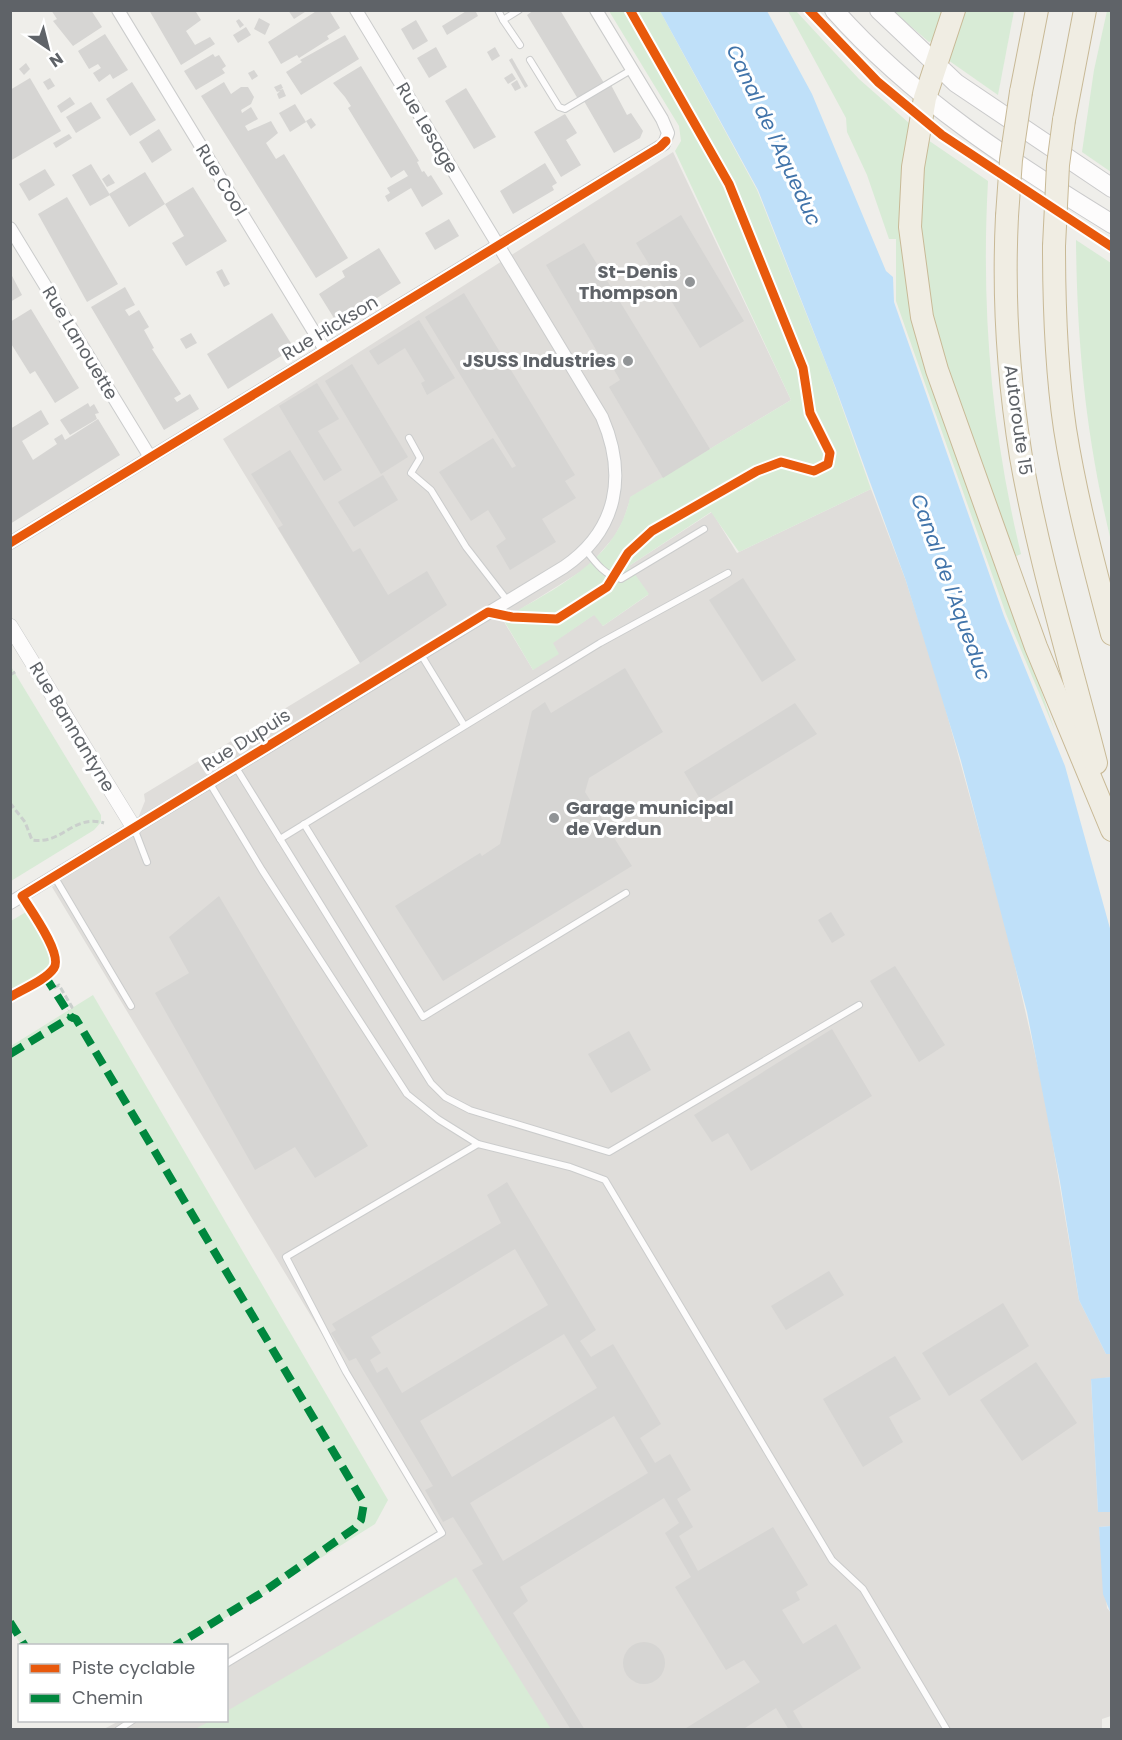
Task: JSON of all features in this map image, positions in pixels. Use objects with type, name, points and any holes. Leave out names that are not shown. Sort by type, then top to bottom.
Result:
[{"type":"highway","points":[[954,10],[925,98],[913,167],[910,227],[922,317],[937,370],[1036,647],[1112,831]]},
{"type":"highway","name":"Autoroute 15","points":[[1037,10],[1011,160],[1007,216],[1007,329],[1021,457],[1053,596],[1112,821]]},
{"type":"highway","points":[[1085,10],[1064,120],[1058,165],[1054,246],[1055,330],[1065,429],[1079,501],[1112,634]]},
{"type":"main road","points":[[834,10],[881,59],[925,98],[1026,170],[1112,224]]},
{"type":"main road","points":[[879,10],[935,65],[979,100],[1112,188]]},
{"type":"street","name":"Rue Cool","points":[[118,10],[325,350]]},
{"type":"street","name":"Rue Lesage","points":[[356,10],[499,245]]},
{"type":"street","points":[[596,10],[632,69]]},
{"type":"street","name":"Rue Hickson","points":[[10,543],[666,141],[668,134],[662,119],[632,69]]},
{"type":"street","name":"Rue Lanouette","points":[[10,228],[150,457]]},
{"type":"street","name":"Rue Dupuis","points":[[10,903],[420,652],[564,567],[585,549],[603,526],[613,501],[616,466],[613,441],[594,401],[499,245]]},
{"type":"street","name":"Rue Bannantyne","points":[[10,626],[134,828]]},
{"type":"lane","points":[[498,10],[520,45]]},
{"type":"lane","points":[[503,20],[519,10]]},
{"type":"lane","points":[[530,60],[559,107],[565,109],[632,69]]},
{"type":"lane","points":[[409,438],[420,458],[411,473],[431,490],[466,547],[507,600]]},
{"type":"lane","points":[[585,549],[603,570],[613,578],[621,579],[704,529]]},
{"type":"lane","points":[[280,839],[464,724],[600,643],[728,573]]},
{"type":"lane","points":[[420,652],[464,724]]},
{"type":"lane","points":[[235,766],[432,1083],[445,1097],[470,1110],[609,1152],[859,1005]]},
{"type":"lane","points":[[209,782],[262,870],[407,1094],[438,1119],[478,1144],[570,1167],[605,1180],[832,1560],[863,1588],[947,1730]]},
{"type":"lane","points":[[304,824],[423,1017],[626,893]]},
{"type":"lane","points":[[134,828],[147,862]]},
{"type":"lane","points":[[54,876],[131,1006]]},
{"type":"lane","points":[[228,1663],[442,1533],[346,1372],[286,1257],[478,1144]]},
{"type":"path","points":[[10,675],[17,671]]},
{"type":"path","points":[[10,803],[25,822],[30,840],[54,839],[79,823],[90,820],[104,823]]},
{"type":"path","points":[[54,988],[59,985],[72,1008],[68,1010]]},
{"type":"shaded area","points":[[673,152],[791,400],[631,497],[623,521],[614,537],[588,567],[503,620],[533,670],[552,643],[595,614],[603,626],[648,595],[629,566],[712,512],[737,553],[871,489],[906,581],[940,689],[1008,935],[1045,1098],[1079,1300],[1106,1354],[1111,1354],[1111,1377],[1091,1380],[1098,1512],[1112,1512],[1111,1526],[1099,1527],[1107,1608],[1112,1614],[1111,1716],[1102,1719],[1102,1729],[104,1729],[117,1722],[228,1722],[228,1657],[442,1533],[52,887],[134,828],[145,801],[144,794],[360,663],[223,439]]},
{"type":"green space","points":[[609,11],[660,11],[757,190],[831,376],[871,489],[739,552],[711,512],[629,566],[649,594],[603,626],[594,615],[553,643],[559,654],[533,670],[503,619],[562,584],[598,556],[612,539],[623,519],[630,497],[791,400],[675,151],[681,141],[679,126]]},
{"type":"green space","points":[[788,11],[796,11],[859,79],[909,123],[903,244],[910,307],[1055,731],[1006,614],[896,301],[896,239],[889,239],[867,175],[847,132],[846,118]]},
{"type":"green space","points":[[893,11],[944,11],[934,40],[929,42]]},
{"type":"green space","points":[[962,11],[1014,11],[998,95],[948,60]]},
{"type":"green space","points":[[1107,11],[1112,11],[1111,172],[1082,152],[1094,70]]},
{"type":"green space","points":[[925,138],[988,181],[987,322],[1002,461],[1021,554],[1014,557],[934,329],[920,215]]},
{"type":"green space","points":[[1076,240],[1111,263],[1111,541],[1095,465],[1084,392],[1078,317]]},
{"type":"green space","points":[[10,665],[101,815],[101,822],[94,830],[11,881]]},
{"type":"green space","points":[[26,912],[48,948],[50,965],[41,974],[11,992],[11,921]]},
{"type":"green space","points":[[93,995],[388,1500],[375,1524],[184,1644],[20,1644],[11,1628],[11,1046]]},
{"type":"green space","points":[[456,1577],[551,1729],[195,1729],[208,1722],[228,1722],[228,1710]]},
{"type":"water","name":"Canal de l'Aqueduc","points":[[660,11],[767,11],[812,94],[886,271],[893,277],[894,302],[1004,616],[1065,766],[1111,932],[1111,1354],[1106,1354],[1079,1300],[1060,1182],[1027,1012],[961,761],[906,581],[835,386],[758,190]]},
{"type":"water","points":[[1111,1377],[1111,1512],[1098,1512],[1091,1379]]},
{"type":"water","points":[[1112,1526],[1111,1614],[1103,1594],[1099,1527]]},
{"type":"building","points":[[51,10],[91,10],[102,27],[73,46],[53,21],[57,19]]},
{"type":"building","points":[[149,10],[196,12],[201,20],[186,31],[195,45],[210,37],[215,44],[181,65]]},
{"type":"building","points":[[288,10],[308,10],[294,19]]},
{"type":"building","points":[[318,10],[329,10],[340,28],[327,36],[329,39],[299,58],[297,55],[281,64],[268,42]]},
{"type":"building","points":[[468,10],[475,10],[478,16],[447,35],[442,26]]},
{"type":"building","points":[[534,10],[560,10],[604,83],[578,99],[527,15]]},
{"type":"building","points":[[259,18],[270,24],[265,35],[254,29]]},
{"type":"building","points":[[239,19],[244,25],[240,28],[236,21]]},
{"type":"building","points":[[416,20],[428,41],[413,50],[401,29]]},
{"type":"building","points":[[246,27],[251,35],[238,43],[233,35]]},
{"type":"building","points":[[105,34],[128,70],[113,79],[110,74],[99,82],[93,73],[101,68],[98,64],[89,69],[78,51]]},
{"type":"building","points":[[345,35],[359,59],[301,95],[286,72],[302,62],[300,60]]},
{"type":"building","points":[[436,47],[447,67],[429,78],[417,58]]},
{"type":"building","points":[[495,47],[500,56],[492,61],[487,52]]},
{"type":"building","points":[[213,54],[215,57],[219,55],[226,66],[222,69],[225,73],[196,90],[184,71]]},
{"type":"building","points":[[512,58],[528,86],[525,88],[509,60]]},
{"type":"building","points":[[26,63],[30,69],[24,75],[19,69]]},
{"type":"building","points":[[361,66],[419,161],[417,162],[422,172],[424,171],[428,177],[431,175],[443,194],[422,207],[411,188],[388,202],[385,196],[390,193],[387,188],[408,176],[404,170],[391,178],[348,108],[351,106],[333,83]]},
{"type":"building","points":[[254,70],[258,76],[252,80],[248,73]]},
{"type":"building","points":[[512,73],[516,79],[508,84],[504,78]]},
{"type":"building","points":[[30,78],[61,131],[10,161],[10,90]]},
{"type":"building","points":[[50,78],[55,86],[48,90],[43,82]]},
{"type":"building","points":[[517,80],[521,88],[515,91],[511,84]]},
{"type":"building","points":[[132,82],[156,120],[130,136],[106,99]]},
{"type":"building","points":[[224,82],[231,94],[241,87],[248,87],[254,97],[251,104],[241,110],[242,113],[251,107],[258,119],[245,126],[248,131],[271,121],[278,133],[266,143],[276,159],[284,154],[348,258],[316,278],[201,96]]},
{"type":"building","points":[[281,84],[283,88],[279,90],[283,89],[286,96],[279,99],[277,94],[280,91],[277,92],[274,87]]},
{"type":"building","points":[[611,85],[627,115],[631,113],[643,131],[640,138],[614,153],[584,101]]},
{"type":"building","points":[[466,88],[496,137],[474,149],[445,101]]},
{"type":"building","points":[[70,97],[75,104],[61,113],[57,106]]},
{"type":"building","points":[[91,102],[101,118],[76,133],[66,117]]},
{"type":"building","points":[[295,104],[306,122],[290,132],[279,113]]},
{"type":"building","points":[[565,114],[577,133],[566,140],[581,165],[561,177],[534,132]]},
{"type":"building","points":[[311,118],[316,125],[311,129],[306,121]]},
{"type":"building","points":[[159,129],[172,150],[152,163],[139,142]]},
{"type":"building","points":[[69,134],[72,138],[56,148],[53,143]]},
{"type":"building","points":[[545,163],[557,183],[552,186],[554,190],[513,214],[500,191]]},
{"type":"building","points":[[91,164],[110,195],[90,206],[72,175]]},
{"type":"building","points":[[45,169],[55,185],[29,201],[19,184]]},
{"type":"building","points":[[145,172],[165,204],[129,227],[109,194]]},
{"type":"building","points":[[109,174],[115,183],[107,187],[102,179]]},
{"type":"building","points":[[193,187],[227,241],[186,266],[172,243],[184,236],[165,204]]},
{"type":"building","points":[[67,197],[118,284],[87,302],[38,214]]},
{"type":"building","name":"St-Denis Thompson","points":[[681,215],[744,321],[700,348],[636,243]]},
{"type":"building","points":[[449,219],[459,236],[435,250],[425,233]]},
{"type":"building","name":"JSUSS Industries","points":[[584,243],[710,449],[663,478],[609,387],[620,380],[610,363],[605,365],[546,265]]},
{"type":"building","points":[[379,248],[401,283],[337,323],[319,294],[345,277],[342,271]]},
{"type":"building","points":[[222,269],[230,284],[224,287],[216,272]]},
{"type":"building","points":[[10,272],[22,295],[10,302]]},
{"type":"building","points":[[125,287],[135,305],[125,310],[129,316],[139,310],[149,327],[144,330],[154,348],[152,349],[181,394],[174,398],[177,402],[190,394],[199,409],[164,430],[91,307]]},
{"type":"building","points":[[464,293],[575,475],[565,481],[576,498],[542,519],[556,542],[510,570],[496,546],[506,539],[488,510],[471,521],[439,472],[493,438],[512,468],[516,466],[425,317]]},
{"type":"building","points":[[31,309],[79,388],[55,403],[35,371],[30,374],[10,342],[10,322]]},
{"type":"building","points":[[272,313],[294,348],[228,389],[207,354]]},
{"type":"building","points":[[419,320],[455,378],[427,395],[421,383],[425,381],[405,348],[378,365],[369,351]]},
{"type":"building","points":[[191,333],[197,343],[186,349],[180,339]]},
{"type":"building","points":[[352,364],[408,457],[381,474],[325,381]]},
{"type":"building","points":[[317,383],[339,419],[318,431],[342,470],[324,481],[279,406]]},
{"type":"building","points":[[88,403],[90,407],[94,404],[99,413],[95,414],[97,419],[70,435],[60,420]]},
{"type":"building","points":[[41,410],[49,424],[22,441],[33,460],[57,444],[54,439],[62,434],[65,440],[98,419],[120,455],[10,524],[10,429]]},
{"type":"building","points":[[290,450],[353,552],[360,548],[388,595],[427,571],[447,605],[360,663],[278,528],[283,525],[251,474]]},
{"type":"building","points":[[383,475],[398,500],[354,527],[338,502]]},
{"type":"building","points":[[743,578],[796,660],[762,682],[709,600]]},
{"type":"building","name":"Garage municipal de Verdun","points":[[625,668],[663,732],[589,778],[585,792],[632,866],[443,981],[395,906],[480,853],[482,856],[500,844],[532,711],[545,702],[551,713]]},
{"type":"building","points":[[795,703],[817,734],[703,804],[684,772]]},
{"type":"building","points":[[219,896],[368,1146],[315,1178],[295,1147],[255,1170],[155,993],[189,973],[169,937]]},
{"type":"building","points":[[831,912],[845,935],[832,943],[818,920]]},
{"type":"building","points":[[895,966],[945,1045],[919,1062],[870,981]]},
{"type":"building","points":[[832,1029],[872,1096],[751,1171],[728,1133],[712,1142],[694,1115]]},
{"type":"building","points":[[629,1031],[651,1070],[611,1093],[588,1054]]},
{"type":"building","points":[[507,1182],[596,1330],[580,1341],[591,1357],[613,1344],[661,1424],[640,1438],[655,1463],[670,1454],[691,1490],[677,1499],[693,1527],[679,1536],[698,1571],[773,1527],[808,1585],[796,1592],[800,1600],[782,1610],[803,1644],[836,1624],[861,1668],[793,1711],[804,1730],[789,1730],[776,1708],[742,1730],[683,1730],[760,1682],[744,1660],[726,1670],[675,1587],[691,1577],[665,1533],[679,1523],[664,1498],[520,1587],[528,1601],[513,1613],[585,1730],[571,1730],[472,1570],[483,1564],[453,1517],[443,1522],[425,1490],[433,1486],[356,1358],[349,1361],[331,1333],[336,1330],[332,1324],[501,1223],[487,1195]],"holes":[[[515,1249],[548,1305],[402,1393],[387,1367],[377,1373],[370,1360],[381,1353],[371,1337]],[[564,1334],[597,1388],[452,1477],[420,1421]],[[614,1416],[648,1473],[503,1561],[470,1503]]]},
{"type":"building","points":[[829,1271],[844,1295],[786,1330],[771,1306]]},
{"type":"building","points":[[1003,1303],[1029,1346],[949,1396],[922,1353]]},
{"type":"building","points":[[895,1356],[921,1399],[889,1417],[903,1442],[863,1467],[823,1399]]},
{"type":"building","points":[[1036,1362],[1077,1423],[1022,1461],[980,1400]]},
{"type":"building","points":[[644,1642],[659,1648],[665,1663],[659,1678],[644,1684],[629,1678],[623,1663],[629,1648]]},
{"type":"marked path","points":[[45,976],[71,1017],[76,1019],[364,1503],[361,1520],[355,1528],[263,1592],[178,1644]]},
{"type":"marked path","points":[[10,1054],[71,1017]]},
{"type":"marked path","points":[[10,1622],[24,1644]]},
{"type":"cycle path","points":[[10,997],[46,976],[54,968],[56,961],[50,942],[22,896],[488,612],[512,617],[557,619],[607,587],[628,553],[652,531],[757,471],[781,462],[814,471],[828,464],[830,453],[810,413],[803,368],[729,184],[630,10]]},
{"type":"cycle path","points":[[809,10],[878,82],[942,135],[1112,247]]},
{"type":"cycle path","points":[[10,543],[660,147],[666,141]]},
{"type":"place","name":"St-Denis Thompson","points":[[690,282]]},
{"type":"place","name":"JSUSS Industries","points":[[628,361]]},
{"type":"place","name":"Garage municipal de Verdun","points":[[554,818]]}]
